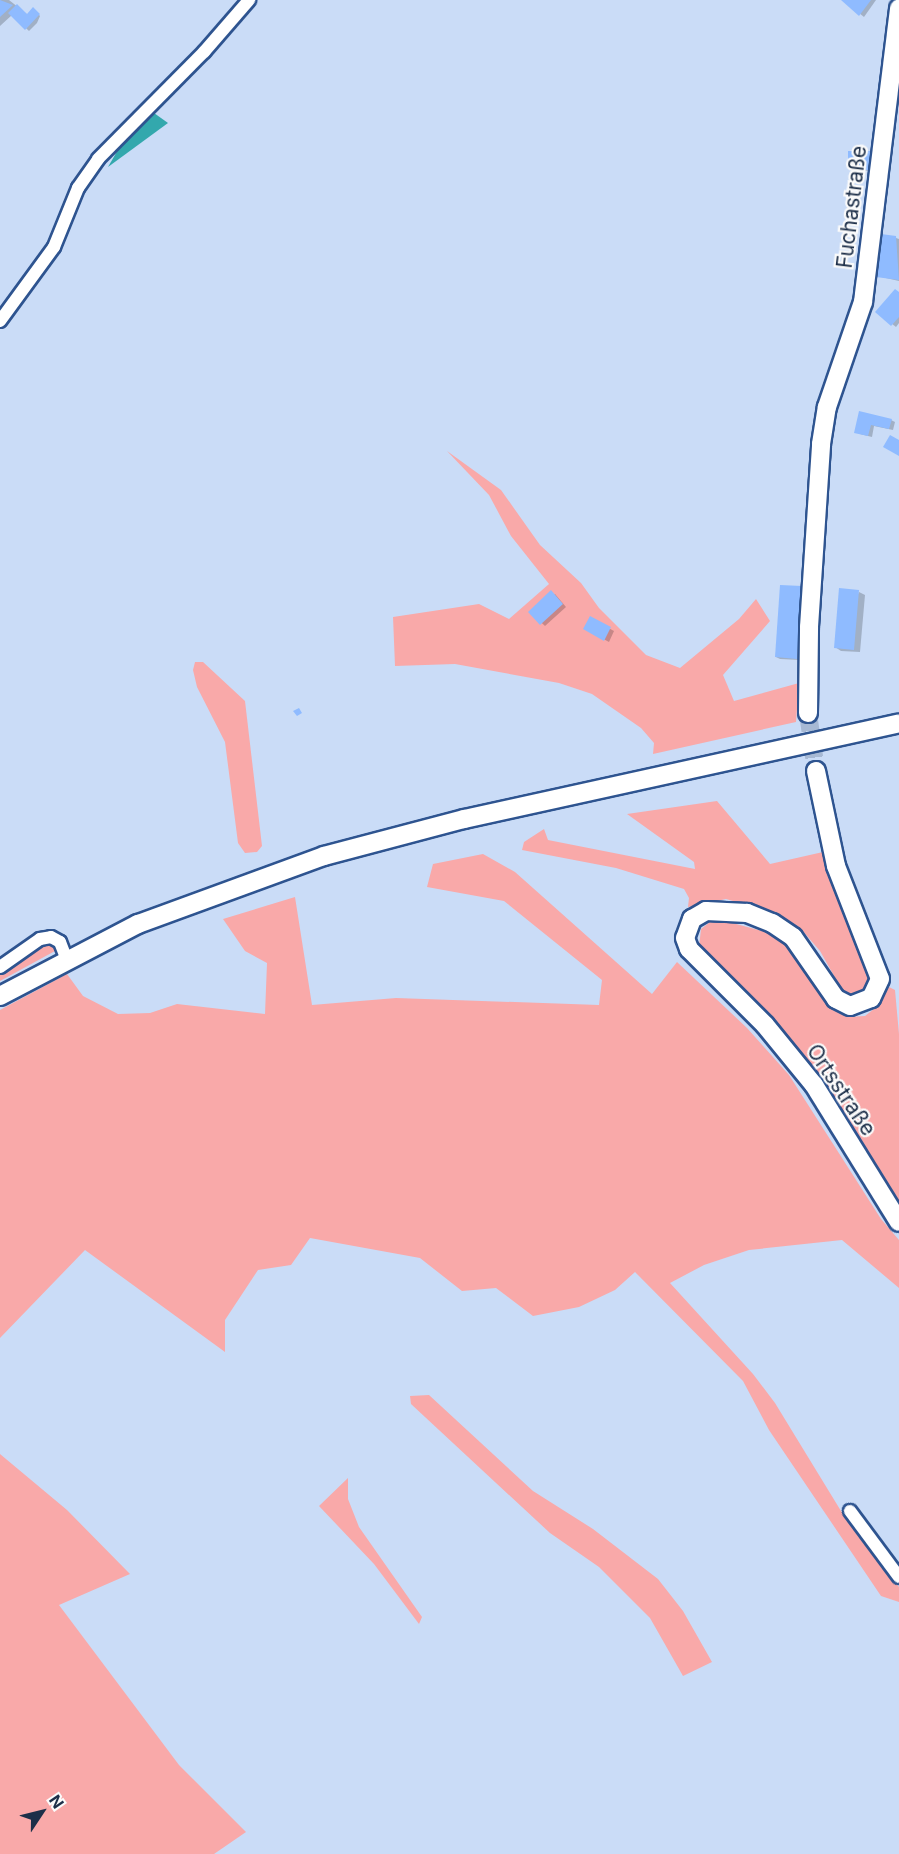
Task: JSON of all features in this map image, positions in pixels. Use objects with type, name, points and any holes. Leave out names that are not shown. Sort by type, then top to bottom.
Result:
[{"type":"street","points":[[0,321],[54,247],[78,188],[98,159],[204,51],[249,0]]},
{"type":"street","name":"Fuchastraße","points":[[808,713],[809,627],[821,444],[827,407],[863,302],[899,8]]},
{"type":"street","points":[[0,996],[66,958],[187,903],[324,856],[464,819],[899,723]]},
{"type":"street","name":"Ortsstraße","points":[[816,771],[836,866],[880,979],[871,998],[850,1006],[836,999],[810,957],[793,937],[772,923],[747,913],[706,911],[692,919],[685,938],[689,949],[733,992],[814,1085],[899,1222]]},
{"type":"street","points":[[0,967],[40,939],[51,937],[60,942],[66,958]]},
{"type":"street","points":[[850,1511],[899,1577]]},
{"type":"shaded area","points":[[154,113],[168,123],[108,167],[119,148]]},
{"type":"shaded area","points":[[447,451],[501,490],[540,545],[581,583],[599,608],[646,655],[680,668],[739,619],[756,599],[770,621],[723,675],[734,701],[799,683],[796,722],[653,754],[654,743],[641,728],[592,694],[559,683],[455,664],[395,666],[393,617],[479,604],[509,619],[549,584],[511,536],[489,495]]},
{"type":"shaded area","points":[[195,662],[203,662],[245,701],[262,846],[257,852],[245,853],[238,843],[225,742],[197,687],[193,670]]},
{"type":"shaded area","points":[[717,801],[770,864],[823,852],[872,979],[865,990],[849,994],[842,990],[820,951],[801,929],[776,913],[726,899],[688,907],[689,898],[684,889],[616,868],[522,850],[524,842],[544,829],[548,840],[695,869],[694,862],[627,814]]},
{"type":"shaded area","points":[[483,854],[515,872],[652,994],[677,962],[747,1028],[789,1075],[881,1219],[899,1240],[899,1288],[842,1240],[749,1250],[704,1265],[670,1283],[753,1374],[775,1403],[841,1511],[899,1587],[899,1602],[881,1596],[769,1430],[743,1381],[635,1272],[615,1290],[579,1307],[533,1316],[496,1288],[462,1291],[420,1258],[310,1238],[291,1265],[258,1270],[225,1320],[225,1352],[85,1250],[0,1338],[0,1010],[67,974],[83,996],[118,1014],[150,1013],[177,1004],[265,1014],[267,963],[245,951],[223,919],[295,897],[312,1005],[396,998],[599,1005],[602,980],[504,901],[427,887],[433,864]]},
{"type":"shaded area","points":[[725,921],[766,932],[787,945],[830,1007],[848,1017],[865,1016],[879,1005],[889,987],[895,990],[899,1034],[899,1208],[837,1103],[806,1059],[771,1018],[699,947],[701,929],[710,922]]},
{"type":"shaded area","points":[[42,942],[55,943],[55,951],[0,981],[0,971]]},
{"type":"shaded area","points":[[429,1395],[533,1491],[593,1529],[658,1579],[683,1611],[712,1662],[683,1676],[650,1618],[599,1567],[550,1533],[411,1404],[410,1396]]},
{"type":"shaded area","points":[[0,1454],[67,1510],[130,1574],[59,1605],[179,1765],[246,1832],[214,1854],[0,1854]]},
{"type":"shaded area","points":[[348,1478],[348,1499],[359,1527],[422,1617],[419,1624],[374,1564],[319,1506]]},
{"type":"building","points":[[0,0],[13,5],[0,17]]},
{"type":"building","points":[[841,0],[871,0],[859,16]]},
{"type":"building","points":[[17,4],[27,14],[33,7],[40,14],[25,30],[8,13]]},
{"type":"building","points":[[848,151],[871,151],[870,170],[854,170],[855,160],[848,160]]},
{"type":"building","points":[[881,234],[896,236],[899,280],[876,277]]},
{"type":"building","points":[[895,289],[899,292],[899,317],[891,326],[875,312]]},
{"type":"building","points":[[859,411],[892,419],[889,429],[871,425],[868,436],[854,433]]},
{"type":"building","points":[[890,435],[899,440],[899,456],[883,447]]},
{"type":"building","points":[[780,585],[802,586],[797,659],[775,657]]},
{"type":"building","points":[[839,588],[859,590],[854,650],[834,648]]},
{"type":"building","points":[[551,590],[563,604],[540,625],[528,612]]},
{"type":"building","points":[[590,616],[611,627],[604,641],[583,629]]},
{"type":"building","points":[[299,708],[302,713],[297,716],[293,711]]},
{"type":"tunnel","points":[[808,713],[816,771]]}]
